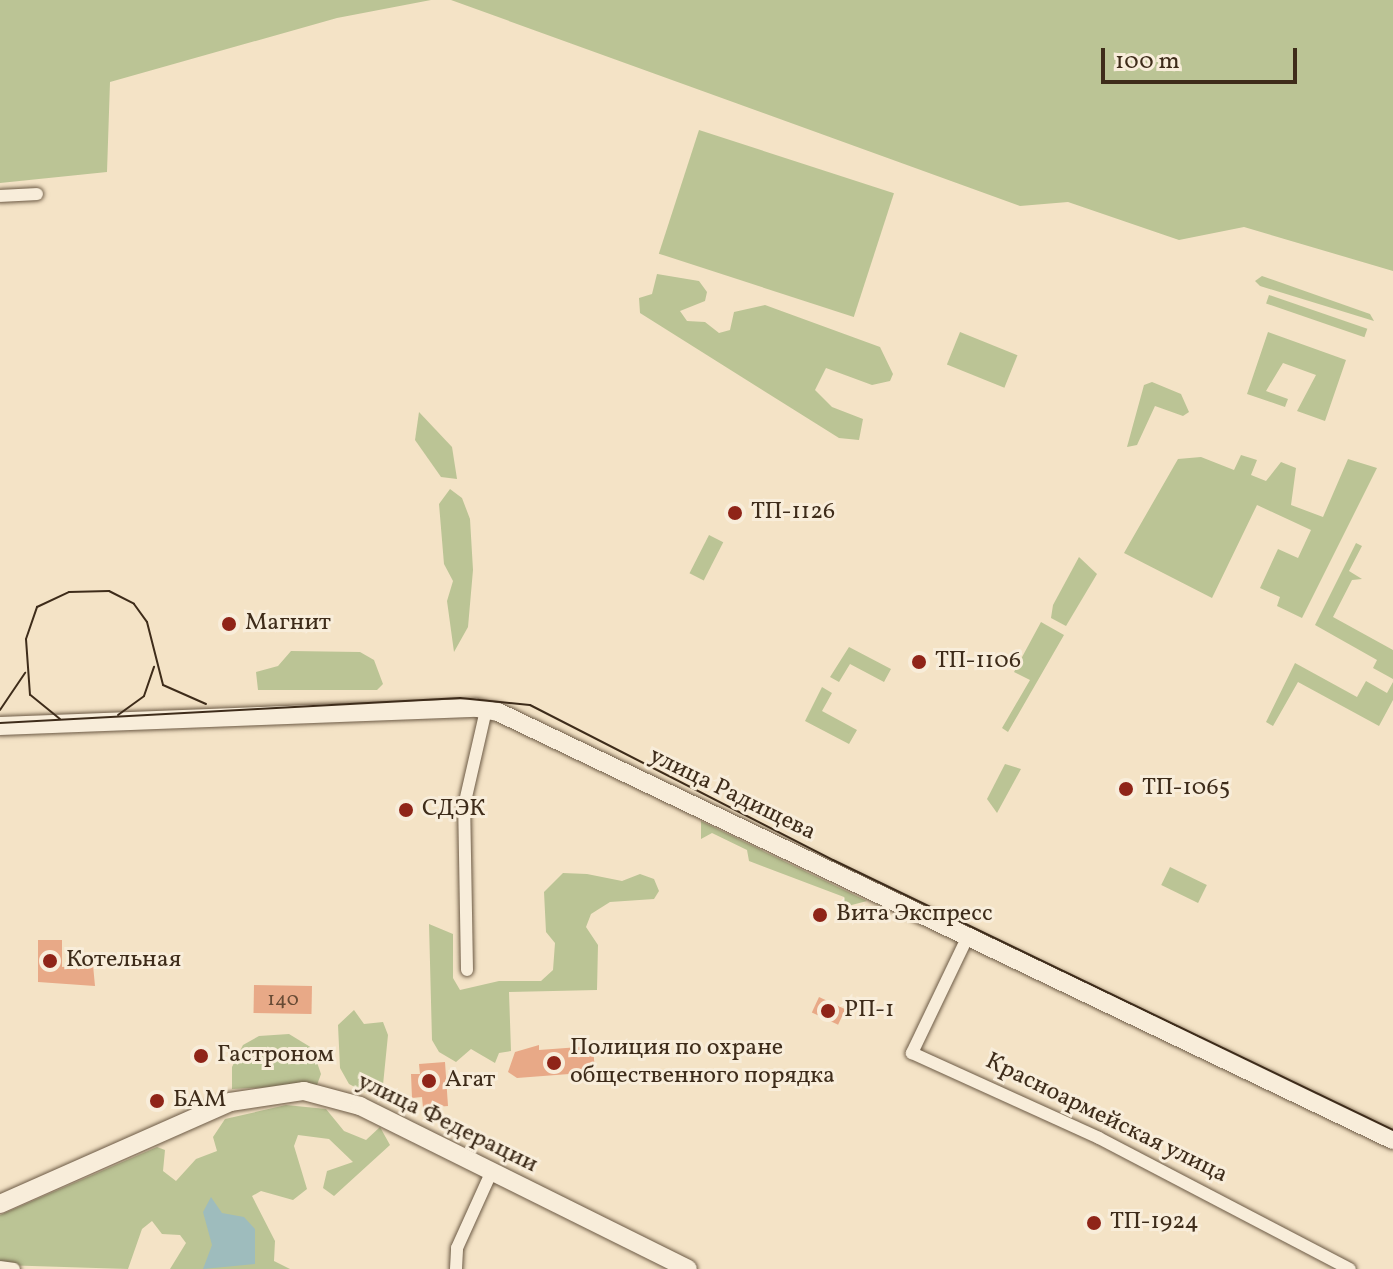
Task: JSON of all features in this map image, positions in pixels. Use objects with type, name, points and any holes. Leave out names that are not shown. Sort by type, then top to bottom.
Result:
[{"type":"street","points":[[0,196],[37,194]]},
{"type":"street","points":[[467,970],[464,802],[486,710]]},
{"type":"street","name":"улица Радищева","points":[[0,726],[486,710],[518,719],[1393,1140]]},
{"type":"street","name":"Красноармейская улица","points":[[968,936],[912,1053],[1099,1138],[1350,1269]]},
{"type":"street","name":"улица Федерации","points":[[0,1204],[230,1102],[275,1092],[345,1100],[688,1269]]},
{"type":"street","points":[[456,1269],[457,1248],[491,1173]]},
{"type":"street","points":[[0,1267],[14,1269]]},
{"type":"green space","points":[[0,0],[431,0],[337,18],[110,82],[107,172],[0,183]]},
{"type":"green space","points":[[451,0],[1393,0],[1393,271],[1244,227],[1179,240],[1068,202],[1020,206]]},
{"type":"green space","points":[[699,130],[894,193],[854,317],[659,254]]},
{"type":"green space","points":[[657,274],[699,281],[707,292],[705,301],[680,311],[687,321],[705,322],[719,333],[730,330],[734,312],[765,305],[880,347],[893,374],[890,381],[872,385],[826,368],[815,390],[832,407],[863,419],[859,440],[839,438],[640,313],[639,298],[652,294]]},
{"type":"green space","points":[[1262,276],[1370,314],[1374,321],[1260,286],[1255,281]]},
{"type":"green space","points":[[1269,295],[1367,329],[1364,337],[1266,304]]},
{"type":"green space","points":[[960,332],[1017,355],[1004,388],[947,364]]},
{"type":"green space","points":[[1268,332],[1346,360],[1325,421],[1297,411],[1316,375],[1283,363],[1266,391],[1288,399],[1285,407],[1247,394]]},
{"type":"green space","points":[[1152,382],[1181,394],[1189,412],[1183,416],[1155,406],[1137,445],[1127,447],[1144,385]]},
{"type":"green space","points":[[419,412],[452,447],[457,479],[441,477],[415,440]]},
{"type":"green space","points":[[1241,455],[1257,460],[1251,475],[1266,481],[1281,462],[1296,468],[1291,505],[1323,517],[1348,459],[1377,468],[1302,618],[1277,606],[1280,597],[1260,588],[1278,549],[1298,558],[1311,530],[1257,505],[1212,598],[1124,553],[1178,459],[1201,457],[1234,470]]},
{"type":"green space","points":[[450,489],[462,498],[470,519],[473,570],[468,627],[454,652],[447,601],[453,581],[444,564],[439,504]]},
{"type":"green space","points":[[709,535],[723,542],[704,581],[689,573]]},
{"type":"green space","points":[[1356,543],[1362,546],[1349,571],[1362,579],[1352,580],[1333,617],[1393,650],[1393,679],[1373,668],[1377,660],[1315,625]]},
{"type":"green space","points":[[1079,557],[1097,574],[1066,626],[1051,618],[1053,605]]},
{"type":"green space","points":[[1041,622],[1064,635],[1008,732],[1002,728],[1030,680],[1014,672]]},
{"type":"green space","points":[[849,647],[891,669],[884,682],[850,664],[839,682],[830,677]]},
{"type":"green space","points":[[291,651],[360,652],[374,660],[383,684],[377,690],[258,690],[256,672],[278,666]]},
{"type":"green space","points":[[1295,663],[1357,697],[1366,681],[1387,693],[1393,682],[1393,700],[1379,726],[1298,682],[1273,726],[1266,722]]},
{"type":"green space","points":[[822,687],[832,693],[822,711],[857,730],[849,744],[805,721]]},
{"type":"green space","points":[[1005,764],[1021,769],[997,813],[987,799]]},
{"type":"green space","points":[[701,821],[867,901],[844,907],[844,897],[749,861],[747,850],[712,833],[701,839]]},
{"type":"green space","points":[[1170,867],[1207,885],[1198,903],[1161,885]]},
{"type":"green space","points":[[563,873],[622,881],[640,874],[654,879],[659,891],[654,899],[610,902],[591,914],[586,927],[598,945],[597,990],[509,992],[511,1051],[499,1053],[495,1063],[471,1049],[456,1062],[439,1052],[432,1040],[429,924],[453,934],[453,978],[460,990],[499,981],[541,981],[553,970],[555,943],[546,932],[544,892]]},
{"type":"green space","points":[[354,1010],[364,1024],[383,1022],[388,1035],[383,1085],[370,1095],[349,1084],[340,1068],[338,1025]]},
{"type":"green space","points":[[289,1034],[312,1048],[321,1074],[317,1085],[232,1089],[232,1067],[243,1045],[259,1036]]},
{"type":"green space","points":[[286,1105],[326,1109],[344,1131],[366,1140],[380,1127],[390,1145],[334,1196],[323,1188],[327,1171],[353,1162],[329,1139],[298,1135],[294,1146],[307,1189],[293,1200],[261,1191],[252,1196],[275,1241],[274,1261],[290,1269],[170,1269],[186,1243],[180,1235],[162,1234],[152,1221],[142,1229],[128,1269],[0,1265],[0,1215],[157,1147],[165,1150],[163,1171],[176,1181],[196,1159],[217,1151],[213,1137],[225,1119]]},
{"type":"water","points":[[211,1197],[222,1213],[244,1217],[255,1229],[255,1264],[203,1269],[212,1245],[203,1212]]},
{"type":"building","name":"Котельная","points":[[38,940],[62,940],[62,967],[93,965],[95,986],[38,982]]},
{"type":"building","points":[[254,985],[312,986],[312,1014],[254,1013]]},
{"type":"building","name":"РП-1","points":[[819,997],[845,1009],[838,1025],[812,1012]]},
{"type":"building","name":"Полиция по охране общественного порядка","points":[[539,1045],[539,1050],[593,1046],[595,1072],[517,1078],[508,1072],[515,1052]]},
{"type":"building","name":"Агат","points":[[445,1062],[448,1106],[423,1108],[422,1097],[412,1098],[411,1074],[420,1074],[419,1064]]},
{"type":"tram line","points":[[60,719],[30,695],[26,639],[37,607],[69,592],[109,591],[134,604],[147,622],[163,685],[206,704]]},
{"type":"tram line","points":[[118,715],[144,696],[154,667]]},
{"type":"tram line","points":[[0,710],[25,673]]},
{"type":"tram line","points":[[0,723],[460,698],[530,705],[833,860],[1393,1130]]},
{"type":"place","name":"ТП-1126","points":[[735,513]]},
{"type":"place","name":"Магнит","points":[[229,624]]},
{"type":"place","name":"ТП-1106","points":[[919,662]]},
{"type":"place","name":"ТП-1065","points":[[1126,789]]},
{"type":"place","name":"СДЭК","points":[[406,810]]},
{"type":"place","name":"Вита Экспресс","points":[[820,915]]},
{"type":"place","name":"Котельная","points":[[50,961]]},
{"type":"place","name":"РП-1","points":[[828,1011]]},
{"type":"place","name":"Гастроном","points":[[201,1056]]},
{"type":"place","name":"Полиция по охране общественного порядка","points":[[554,1063]]},
{"type":"place","name":"Агат","points":[[429,1081]]},
{"type":"place","name":"БАМ","points":[[157,1101]]},
{"type":"place","name":"ТП-1924","points":[[1094,1223]]}]
